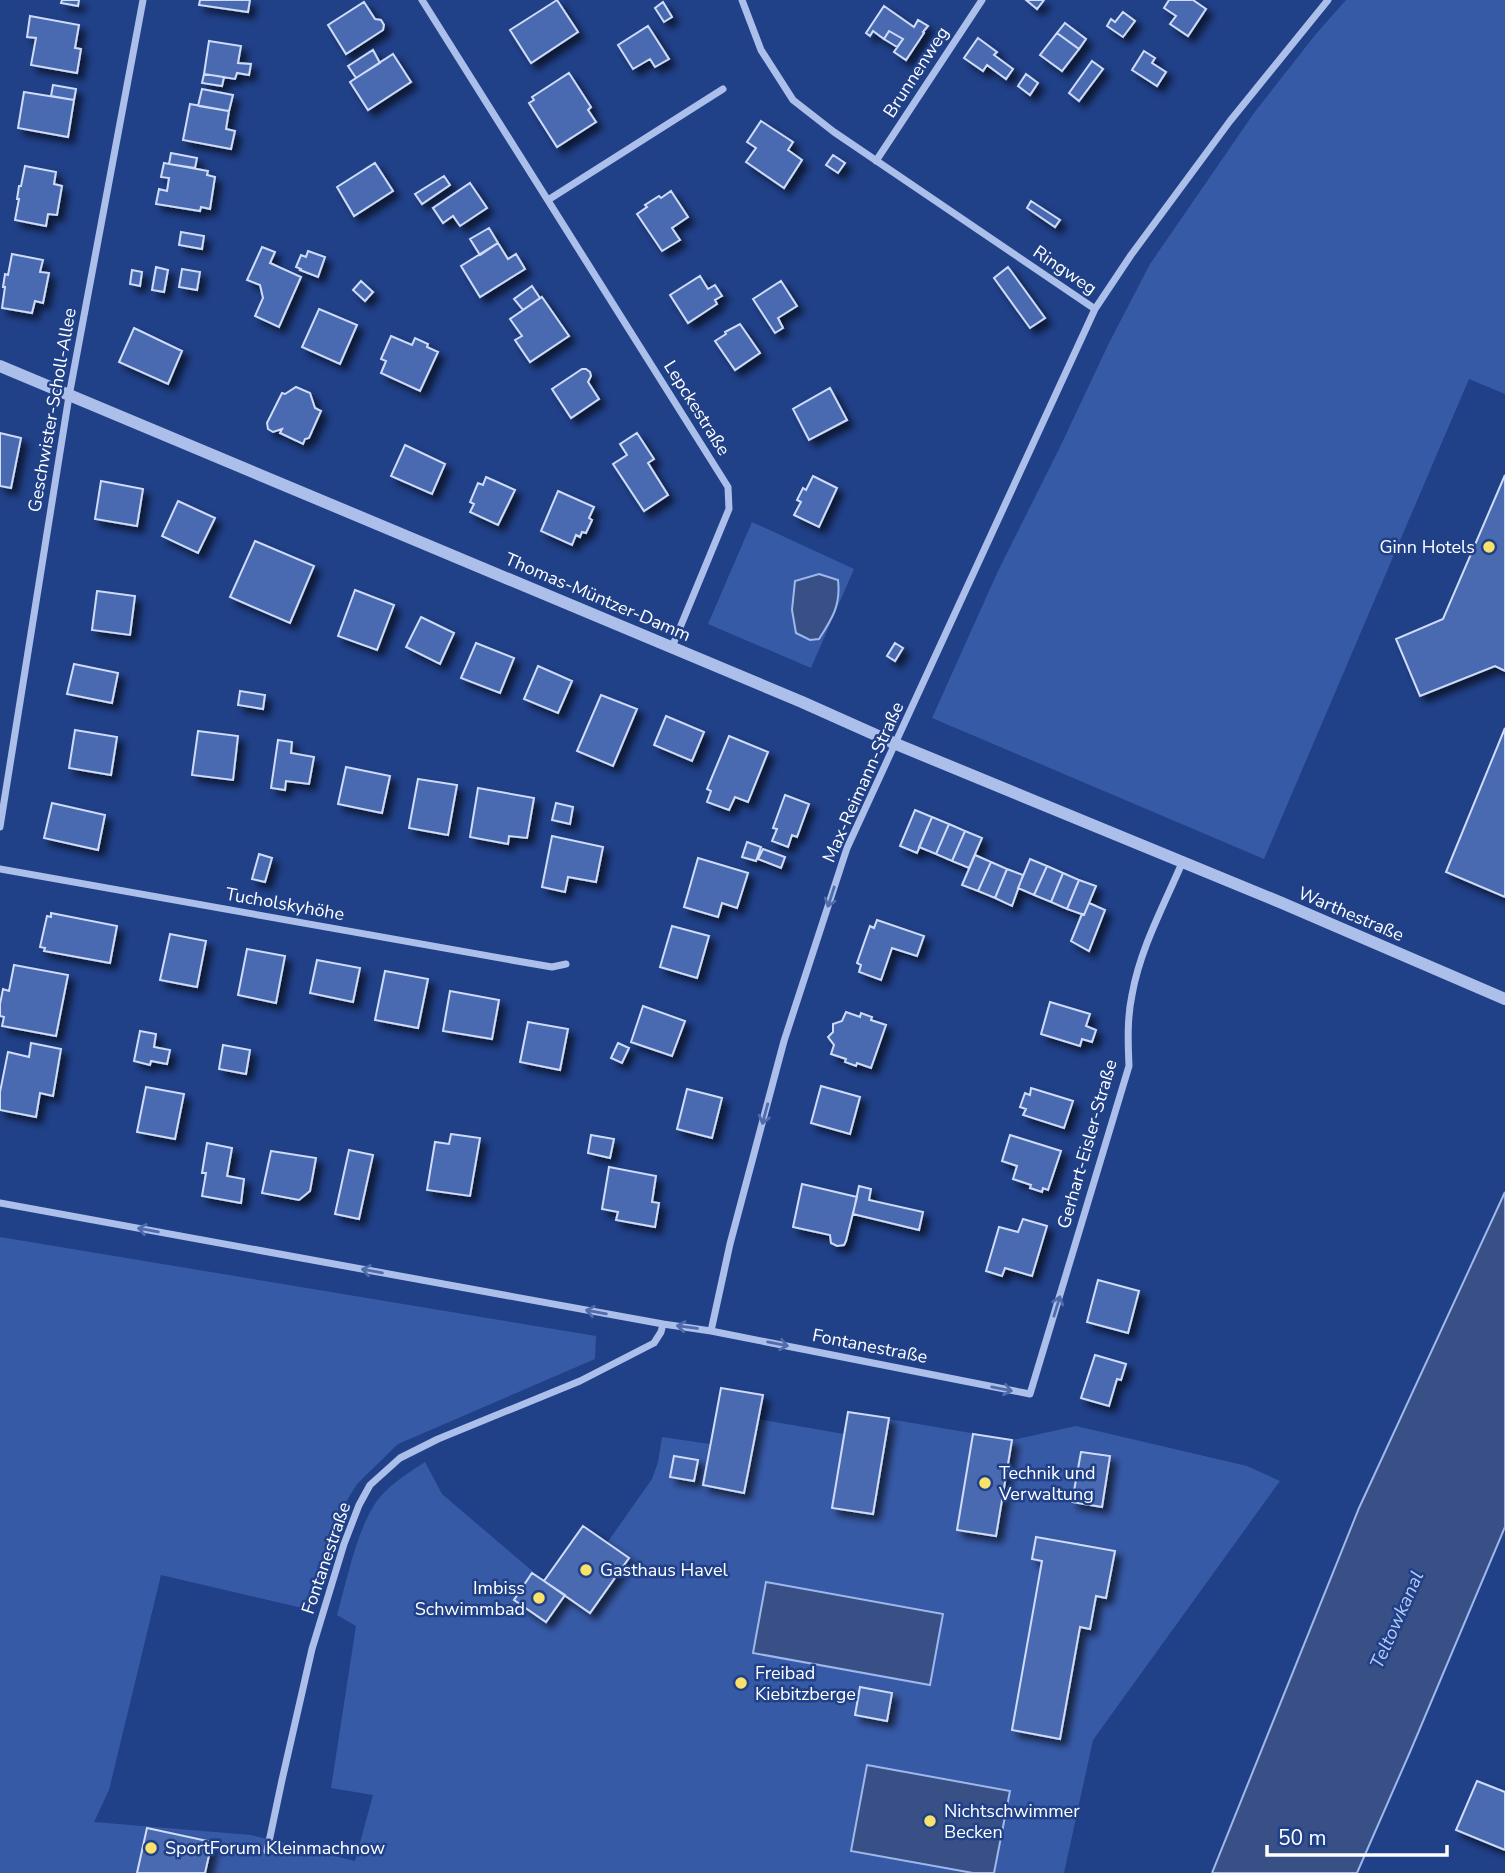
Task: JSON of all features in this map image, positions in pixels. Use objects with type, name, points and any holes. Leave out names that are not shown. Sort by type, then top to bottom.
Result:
[{"type":"street","name":"Geschwister-Scholl-Allee","points":[[0,827],[69,396],[143,0]]},
{"type":"street","name":"Lepckestraße","points":[[422,0],[728,487],[729,509],[672,647]]},
{"type":"street","name":"Ringweg","points":[[742,0],[761,50],[793,100],[834,132],[1095,309],[1131,255],[1230,121],[1328,0]]},
{"type":"street","name":"Brunnenweg","points":[[876,161],[982,0]]},
{"type":"street","points":[[548,200],[723,89]]},
{"type":"street","name":"Max-Reimann-Straße","points":[[712,1331],[730,1244],[784,1041],[847,848],[1095,309]]},
{"type":"street","name":"Thomas-Müntzer-Damm","points":[[0,366],[1182,863]]},
{"type":"street","name":"Warthestraße","points":[[1182,863],[1505,999]]},
{"type":"street","name":"Gerhart-Eisler-Straße","points":[[1030,1394],[1129,1066],[1132,995],[1143,955],[1182,863]]},
{"type":"street","name":"Tucholskyhöhe","points":[[0,869],[552,967],[566,964]]},
{"type":"street","name":"Fontanestraße","points":[[0,1203],[712,1331],[1030,1394]]},
{"type":"street","name":"Fontanestraße","points":[[267,1851],[312,1649],[344,1544],[370,1485],[400,1458],[438,1439],[580,1381],[654,1343],[663,1324]]},
{"type":"shaded area","points":[[1346,0],[1505,0],[1505,394],[1469,379],[1264,859],[932,718],[998,571],[1150,264],[1254,113]]},
{"type":"shaded area","points":[[752,522],[854,569],[811,668],[708,624]]},
{"type":"shaded area","name":"Freibad Kiebitzberge","points":[[0,1237],[596,1336],[595,1359],[398,1444],[357,1484],[332,1525],[311,1610],[161,1575],[109,1790],[94,1822],[251,1835],[355,1861],[373,1795],[331,1788],[356,1626],[337,1615],[354,1552],[373,1507],[391,1486],[425,1462],[442,1494],[544,1581],[583,1526],[607,1543],[652,1479],[662,1437],[710,1444],[721,1388],[763,1395],[758,1419],[844,1434],[848,1412],[1012,1440],[1076,1426],[1247,1466],[1280,1481],[1093,1740],[1064,1873],[0,1873]]},
{"type":"water","points":[[819,574],[838,580],[838,597],[832,618],[819,639],[810,640],[796,633],[792,610],[795,581]]},
{"type":"water","name":"Teltowkanal","points":[[1505,1192],[1505,1527],[1410,1752],[1357,1873],[1212,1873],[1359,1508]]},
{"type":"water","points":[[766,1582],[943,1614],[930,1685],[753,1653]]},
{"type":"water","name":"Nichtschwimmer Becken","points":[[867,1765],[1010,1791],[994,1873],[973,1873],[851,1851]]},
{"type":"building","points":[[62,0],[79,0],[78,6],[61,3]]},
{"type":"building","points":[[200,0],[250,0],[248,12],[199,5]]},
{"type":"building","points":[[557,0],[578,32],[531,63],[510,30]]},
{"type":"building","points":[[1026,0],[1044,0],[1037,9]]},
{"type":"building","points":[[1169,0],[1193,0],[1206,9],[1188,36],[1170,24],[1176,16],[1164,8]]},
{"type":"building","points":[[364,2],[375,19],[381,20],[383,30],[346,54],[328,25]]},
{"type":"building","points":[[663,2],[672,17],[664,22],[655,8]]},
{"type":"building","points":[[884,6],[914,27],[918,20],[928,26],[906,60],[894,52],[903,39],[889,31],[884,39],[873,31],[870,36],[866,33]]},
{"type":"building","points":[[1123,12],[1135,21],[1123,37],[1107,26],[1111,19],[1115,22]]},
{"type":"building","points":[[30,16],[79,25],[75,48],[81,49],[77,73],[31,65],[36,38],[27,37]]},
{"type":"building","points":[[1065,23],[1086,39],[1079,49],[1057,33]]},
{"type":"building","points":[[648,26],[669,59],[655,67],[650,59],[633,69],[618,45]]},
{"type":"building","points":[[889,31],[903,39],[897,47],[884,39]]},
{"type":"building","points":[[1057,33],[1079,49],[1062,71],[1040,55]]},
{"type":"building","points":[[978,38],[997,52],[994,55],[1013,69],[1006,79],[987,65],[983,71],[964,58]]},
{"type":"building","points":[[209,41],[241,46],[238,63],[251,64],[249,75],[237,73],[235,79],[204,74]]},
{"type":"building","points":[[373,50],[380,63],[356,78],[348,66]]},
{"type":"building","points":[[1144,51],[1155,58],[1152,63],[1166,72],[1157,86],[1132,70]]},
{"type":"building","points":[[393,54],[411,82],[368,110],[350,82]]},
{"type":"building","points":[[1092,61],[1103,69],[1079,101],[1069,93]]},
{"type":"building","points":[[569,73],[591,107],[588,110],[596,122],[557,147],[529,103],[534,100],[532,97]]},
{"type":"building","points":[[204,74],[224,77],[222,86],[202,83]]},
{"type":"building","points":[[1026,74],[1038,83],[1030,95],[1018,86]]},
{"type":"building","points":[[53,85],[76,89],[74,100],[51,96]]},
{"type":"building","points":[[202,89],[233,95],[229,111],[198,106]]},
{"type":"building","points":[[24,92],[74,100],[68,137],[18,128]]},
{"type":"building","points":[[190,104],[229,111],[226,129],[235,131],[231,149],[183,140]]},
{"type":"building","points":[[761,121],[793,142],[788,150],[802,160],[784,188],[746,162],[756,148],[747,142]]},
{"type":"building","points":[[171,153],[197,158],[195,168],[169,164]]},
{"type":"building","points":[[833,155],[845,163],[838,173],[826,165]]},
{"type":"building","points":[[164,163],[208,171],[207,175],[215,177],[210,209],[201,207],[200,211],[156,204],[159,189],[167,191],[169,178],[161,177]]},
{"type":"building","points":[[375,163],[393,191],[354,216],[337,187]]},
{"type":"building","points":[[25,166],[56,172],[54,184],[62,186],[57,215],[48,214],[46,226],[15,220],[19,186]]},
{"type":"building","points":[[444,176],[450,185],[422,204],[415,194]]},
{"type":"building","points":[[470,183],[487,208],[460,226],[453,216],[443,223],[433,208]]},
{"type":"building","points":[[671,191],[688,217],[672,228],[680,240],[662,251],[637,214],[647,207],[645,205]]},
{"type":"building","points":[[1031,201],[1060,220],[1055,227],[1027,208]]},
{"type":"building","points":[[489,228],[498,243],[480,255],[470,239]]},
{"type":"building","points":[[181,232],[204,236],[202,249],[179,245]]},
{"type":"building","points":[[498,243],[508,259],[516,254],[525,269],[480,297],[461,266]]},
{"type":"building","points":[[262,247],[275,252],[270,263],[301,277],[279,327],[255,316],[263,298],[260,285],[247,280]]},
{"type":"building","points":[[308,251],[325,257],[318,277],[296,267],[301,255],[306,257]]},
{"type":"building","points":[[12,254],[43,260],[40,272],[49,273],[43,303],[35,301],[32,313],[2,308],[5,274],[8,275]]},
{"type":"building","points":[[156,267],[168,270],[164,292],[152,290]]},
{"type":"building","points":[[1008,267],[1045,318],[1030,328],[994,278]]},
{"type":"building","points":[[182,269],[200,272],[197,290],[179,287]]},
{"type":"building","points":[[132,270],[142,272],[140,286],[130,284]]},
{"type":"building","points":[[700,276],[708,289],[715,285],[722,296],[715,300],[717,304],[688,323],[670,295]]},
{"type":"building","points":[[361,281],[373,292],[365,301],[353,290]]},
{"type":"building","points":[[781,281],[797,306],[778,318],[783,328],[775,333],[753,299]]},
{"type":"building","points":[[532,286],[540,298],[523,310],[514,299]]},
{"type":"building","points":[[542,297],[569,336],[530,362],[515,340],[522,336],[510,319]]},
{"type":"building","points":[[319,309],[357,325],[340,364],[302,347]]},
{"type":"building","points":[[740,324],[760,353],[735,370],[715,341]]},
{"type":"building","points":[[134,328],[182,351],[168,384],[119,362]]},
{"type":"building","points":[[391,336],[412,345],[415,338],[438,352],[420,391],[381,373],[386,361],[381,359]]},
{"type":"building","points":[[582,369],[590,372],[588,382],[599,399],[571,418],[552,389]]},
{"type":"building","points":[[296,387],[310,393],[315,408],[321,411],[309,438],[305,439],[303,444],[280,433],[282,429],[273,432],[268,429],[267,423],[282,393],[285,394]]},
{"type":"building","points":[[830,388],[847,420],[809,440],[793,409]]},
{"type":"building","points":[[0,433],[21,438],[11,488],[0,486]]},
{"type":"building","points":[[637,433],[654,459],[648,463],[668,495],[644,511],[613,464],[627,455],[620,444]]},
{"type":"building","points":[[405,445],[445,464],[432,494],[391,476]]},
{"type":"building","name":"Ginn Hotels","points":[[1505,475],[1505,671],[1495,666],[1420,696],[1396,639],[1443,619]]},
{"type":"building","points":[[813,476],[837,488],[819,527],[794,515],[801,502],[797,500]]},
{"type":"building","points":[[486,477],[515,490],[498,525],[470,512],[474,504],[470,502],[478,483],[483,485]]},
{"type":"building","points":[[101,481],[143,489],[137,526],[95,519]]},
{"type":"building","points":[[558,491],[594,507],[586,533],[582,532],[580,537],[576,535],[572,545],[541,531]]},
{"type":"building","points":[[178,501],[215,518],[198,553],[162,536]]},
{"type":"building","points":[[255,541],[314,566],[290,623],[230,597]]},
{"type":"building","points":[[355,590],[394,605],[377,650],[338,636]]},
{"type":"building","points":[[97,591],[135,596],[130,635],[92,630]]},
{"type":"building","points":[[421,617],[454,633],[440,664],[406,647]]},
{"type":"building","points":[[476,643],[514,658],[500,693],[461,678]]},
{"type":"building","points":[[895,643],[903,648],[895,661],[887,656]]},
{"type":"building","points":[[74,664],[118,673],[112,703],[67,694]]},
{"type":"building","points":[[538,666],[572,681],[558,713],[524,699]]},
{"type":"building","points":[[240,691],[265,695],[263,709],[238,705]]},
{"type":"building","points":[[601,695],[637,709],[613,766],[577,751]]},
{"type":"building","points":[[666,716],[704,732],[692,761],[654,745]]},
{"type":"building","points":[[1505,728],[1505,897],[1446,872]]},
{"type":"building","points":[[75,730],[117,737],[111,775],[69,768]]},
{"type":"building","points":[[198,731],[238,736],[233,780],[192,775]]},
{"type":"building","points":[[729,736],[768,752],[748,802],[735,797],[729,810],[707,802],[711,791],[707,789]]},
{"type":"building","points":[[278,740],[292,742],[291,753],[314,757],[309,784],[286,781],[285,790],[271,788]]},
{"type":"building","points":[[346,767],[390,776],[382,813],[338,804]]},
{"type":"building","points":[[418,779],[457,785],[448,835],[409,828]]},
{"type":"building","points":[[478,788],[534,798],[527,838],[509,836],[508,844],[470,837]]},
{"type":"building","points":[[785,795],[809,804],[797,837],[792,835],[788,847],[772,841],[777,829],[773,828]]},
{"type":"building","points":[[52,803],[105,815],[98,850],[44,838]]},
{"type":"building","points":[[556,803],[573,807],[570,824],[552,820]]},
{"type":"building","points":[[915,810],[932,817],[917,853],[900,846]]},
{"type":"building","points":[[932,817],[949,824],[936,854],[919,847]]},
{"type":"building","points":[[949,824],[965,831],[952,861],[936,854]]},
{"type":"building","points":[[965,831],[982,838],[969,868],[952,861]]},
{"type":"building","points":[[552,836],[603,847],[596,882],[568,877],[565,892],[542,887]]},
{"type":"building","points":[[747,842],[761,847],[756,861],[742,857]]},
{"type":"building","points":[[763,849],[785,857],[781,868],[758,859]]},
{"type":"building","points":[[259,854],[272,858],[265,882],[252,879]]},
{"type":"building","points":[[975,855],[991,862],[978,891],[962,885]]},
{"type":"building","points":[[698,858],[748,873],[737,908],[722,903],[718,917],[684,907]]},
{"type":"building","points":[[1030,859],[1047,866],[1034,895],[1018,888]]},
{"type":"building","points":[[991,862],[1007,869],[995,898],[978,891]]},
{"type":"building","points":[[1047,866],[1063,873],[1051,902],[1034,895]]},
{"type":"building","points":[[1007,869],[1023,875],[1012,906],[995,898]]},
{"type":"building","points":[[1063,873],[1079,880],[1067,909],[1051,902]]},
{"type":"building","points":[[1079,880],[1096,886],[1084,915],[1067,909]]},
{"type":"building","points":[[1089,903],[1105,910],[1089,951],[1071,941]]},
{"type":"building","points":[[51,913],[117,926],[110,963],[44,951],[45,948],[40,947],[47,916],[51,917]]},
{"type":"building","points":[[877,920],[924,936],[917,956],[892,948],[881,980],[859,972],[861,965],[857,963],[870,926],[874,928]]},
{"type":"building","points":[[672,926],[709,936],[697,978],[660,967]]},
{"type":"building","points":[[170,934],[206,941],[197,987],[160,980]]},
{"type":"building","points":[[247,949],[285,956],[276,1003],[238,995]]},
{"type":"building","points":[[317,960],[360,968],[353,1002],[310,993]]},
{"type":"building","points":[[14,965],[68,975],[56,1036],[2,1026],[4,1017],[0,1016],[0,1004],[3,989],[9,991]]},
{"type":"building","points":[[385,971],[428,979],[418,1028],[375,1020]]},
{"type":"building","points":[[450,991],[499,1000],[492,1039],[443,1031]]},
{"type":"building","points":[[1050,1002],[1090,1014],[1086,1026],[1096,1030],[1092,1042],[1082,1039],[1080,1046],[1041,1034]]},
{"type":"building","points":[[643,1006],[685,1021],[672,1056],[631,1042]]},
{"type":"building","points":[[846,1012],[860,1017],[861,1013],[886,1025],[871,1068],[857,1063],[856,1066],[831,1054],[834,1045],[828,1037],[833,1032],[833,1024],[842,1021]]},
{"type":"building","points":[[528,1022],[568,1029],[560,1070],[520,1062]]},
{"type":"building","points":[[140,1031],[156,1034],[154,1047],[170,1050],[167,1064],[151,1061],[150,1065],[134,1061]]},
{"type":"building","points":[[31,1043],[61,1049],[53,1096],[40,1093],[36,1117],[0,1110],[0,1092],[8,1052],[29,1057]]},
{"type":"building","points":[[618,1043],[629,1048],[622,1063],[611,1058]]},
{"type":"building","points":[[223,1045],[250,1050],[246,1074],[219,1069]]},
{"type":"building","points":[[821,1086],[860,1097],[850,1134],[811,1123]]},
{"type":"building","points":[[146,1087],[184,1094],[175,1139],[137,1132]]},
{"type":"building","points":[[1031,1088],[1073,1101],[1064,1128],[1023,1115],[1026,1109],[1020,1107],[1025,1093],[1030,1095]]},
{"type":"building","points":[[687,1089],[722,1098],[712,1138],[677,1129]]},
{"type":"building","points":[[451,1134],[480,1138],[470,1196],[427,1190],[435,1142],[449,1144]]},
{"type":"building","points":[[591,1135],[614,1139],[610,1158],[588,1153]]},
{"type":"building","points":[[1010,1135],[1061,1151],[1048,1190],[1043,1188],[1042,1192],[1013,1179],[1017,1166],[1002,1161]]},
{"type":"building","points":[[207,1143],[232,1148],[227,1176],[244,1179],[241,1203],[202,1196],[206,1173],[202,1173]]},
{"type":"building","points":[[349,1150],[373,1155],[359,1219],[335,1214]]},
{"type":"building","points":[[271,1151],[316,1158],[310,1191],[299,1200],[262,1193]]},
{"type":"building","points":[[609,1167],[656,1176],[652,1202],[659,1203],[655,1227],[616,1220],[618,1212],[602,1209]]},
{"type":"building","points":[[802,1184],[857,1197],[844,1245],[831,1243],[830,1235],[793,1227]]},
{"type":"building","points":[[859,1186],[871,1189],[869,1200],[923,1212],[919,1230],[853,1214]]},
{"type":"building","points":[[1023,1219],[1047,1226],[1032,1276],[1005,1268],[1002,1276],[986,1271],[999,1227],[1018,1232]]},
{"type":"building","points":[[1098,1280],[1139,1291],[1128,1333],[1087,1322]]},
{"type":"building","points":[[1095,1355],[1126,1364],[1121,1380],[1117,1379],[1109,1406],[1081,1398]]},
{"type":"building","points":[[721,1388],[763,1395],[744,1493],[703,1485]]},
{"type":"building","points":[[848,1412],[889,1418],[873,1514],[832,1508]]},
{"type":"building","name":"Technik und Verwaltung","points":[[973,1434],[1012,1440],[996,1536],[957,1530]]},
{"type":"building","points":[[1081,1452],[1110,1456],[1102,1507],[1072,1502]]},
{"type":"building","points":[[674,1456],[698,1460],[694,1481],[670,1477]]},
{"type":"building","name":"Gasthaus Havel","points":[[583,1526],[629,1558],[590,1613],[544,1581]]},
{"type":"building","points":[[1036,1537],[1115,1551],[1106,1598],[1096,1596],[1090,1629],[1080,1627],[1060,1739],[1012,1730],[1042,1561],[1032,1559]]},
{"type":"building","name":"Imbiss Schwimmbad","points":[[532,1573],[565,1595],[546,1622],[514,1600]]},
{"type":"building","points":[[860,1687],[892,1693],[887,1721],[855,1715]]},
{"type":"building","points":[[1477,1781],[1505,1792],[1505,1850],[1456,1830]]},
{"type":"building","points":[[147,1828],[212,1842],[205,1873],[137,1873]]},
{"type":"place","name":"Ginn Hotels","points":[[1489,547]]},
{"type":"place","name":"Technik und Verwaltung","points":[[985,1483]]},
{"type":"place","name":"Gasthaus Havel","points":[[586,1570]]},
{"type":"place","name":"Imbiss Schwimmbad","points":[[539,1598]]},
{"type":"place","name":"Freibad Kiebitzberge","points":[[741,1683]]},
{"type":"place","name":"Nichtschwimmer Becken","points":[[930,1821]]},
{"type":"place","name":"SportForum Kleinmachnow","points":[[151,1848]]}]
